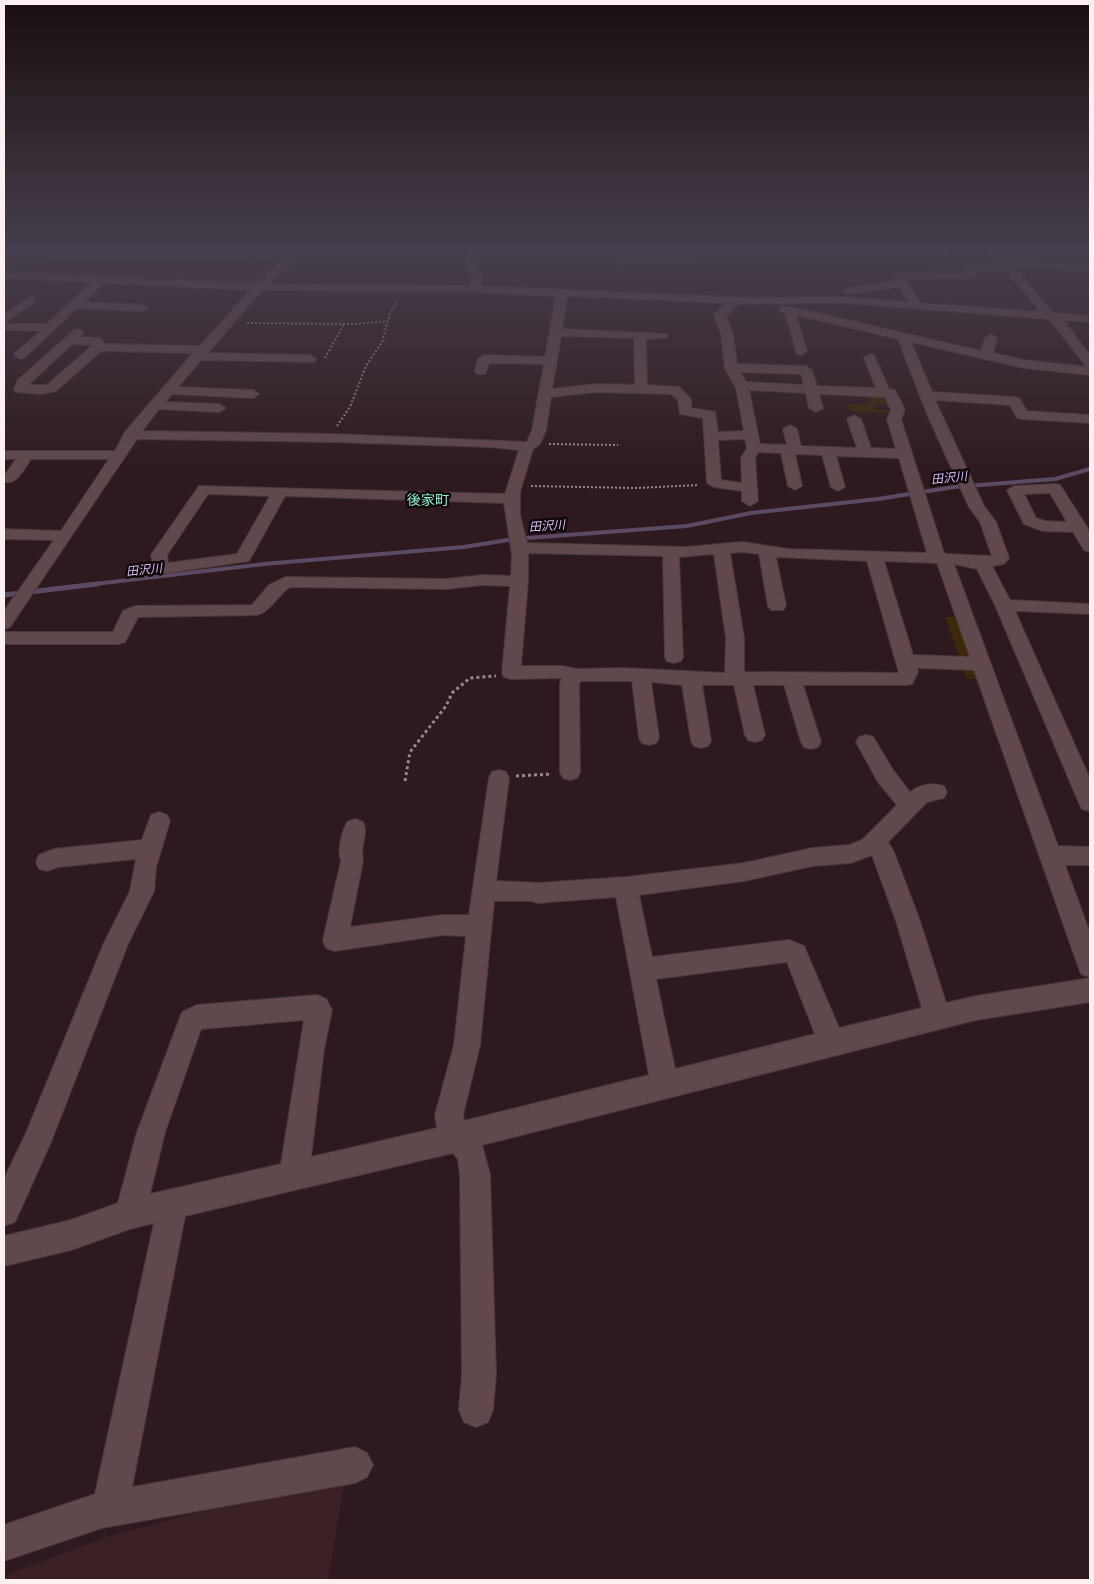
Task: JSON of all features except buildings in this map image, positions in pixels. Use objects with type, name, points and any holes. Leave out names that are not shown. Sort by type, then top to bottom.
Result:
[{"type":"street","points":[[20,355],[55,323]]},
{"type":"street","points":[[4,623],[130,435],[226,323]]},
{"type":"street","points":[[557,323],[539,430],[530,445],[514,492],[512,509],[519,542],[520,581],[511,673],[563,672],[575,676],[586,674],[691,678],[900,681],[908,676],[906,661],[874,556]]},
{"type":"street","points":[[544,394],[588,389],[641,388],[667,389],[677,392],[684,398],[685,411],[710,415],[715,484],[749,495],[748,458],[752,442],[741,386],[731,368],[727,335],[723,323]]},
{"type":"street","points":[[793,323],[800,351]]},
{"type":"street","points":[[847,323],[1035,366],[1090,371]]},
{"type":"street","points":[[1058,323],[1090,363]]},
{"type":"street","points":[[4,327],[48,329]]},
{"type":"street","points":[[555,332],[663,336]]},
{"type":"street","points":[[640,335],[641,388]]},
{"type":"street","points":[[98,347],[100,344],[96,341],[74,336],[22,383],[20,389],[48,389],[98,347],[253,358],[303,359],[289,374]]},
{"type":"street","points":[[519,542],[671,552],[743,547],[767,552],[940,558],[979,562],[998,561],[1001,558],[988,522],[977,507],[927,396],[903,336]]},
{"type":"street","points":[[986,356],[991,338]]},
{"type":"street","points":[[239,373],[253,358]]},
{"type":"street","points":[[870,358],[883,387],[882,392]]},
{"type":"street","points":[[482,365],[550,361]]},
{"type":"street","points":[[731,368],[806,370],[816,408]]},
{"type":"street","points":[[741,386],[882,392],[892,395],[898,410],[894,419],[916,493],[1051,855],[1090,966]]},
{"type":"street","points":[[167,390],[253,394]]},
{"type":"street","points":[[927,396],[1014,401],[1022,415],[1090,419]]},
{"type":"street","points":[[154,405],[219,408]]},
{"type":"street","points":[[854,419],[865,452]]},
{"type":"street","points":[[790,429],[794,486]]},
{"type":"street","points":[[130,435],[333,438],[530,445]]},
{"type":"street","points":[[711,436],[791,450],[903,454]]},
{"type":"street","points":[[828,451],[838,487]]},
{"type":"street","points":[[4,455],[117,455]]},
{"type":"street","points":[[9,479],[27,455]]},
{"type":"street","points":[[280,492],[243,558],[161,569],[160,555],[204,489],[280,492],[514,492]]},
{"type":"street","points":[[1078,527],[1090,547]]},
{"type":"street","points":[[4,534],[64,536]]},
{"type":"street","points":[[721,549],[735,638],[738,678],[755,735]]},
{"type":"street","points":[[671,552],[674,657]]},
{"type":"street","points":[[767,552],[777,606]]},
{"type":"street","points":[[979,562],[984,566],[1004,605],[1090,803]]},
{"type":"street","points":[[4,638],[119,638],[129,615],[135,612],[257,610],[275,590],[286,582],[446,584],[483,580],[520,581]]},
{"type":"street","points":[[1004,605],[1090,609]]},
{"type":"street","points":[[906,661],[980,664]]},
{"type":"street","points":[[570,772],[570,683],[575,676]]},
{"type":"street","points":[[642,676],[641,683],[649,738]]},
{"type":"street","points":[[691,678],[702,741]]},
{"type":"street","points":[[792,679],[811,742]]},
{"type":"street","points":[[866,742],[891,784],[902,799],[910,804]]},
{"type":"street","points":[[476,1410],[479,1374],[475,1174],[472,1155],[468,1147],[450,1130],[449,1115],[467,1045],[499,778]]},
{"type":"street","points":[[484,891],[532,891],[537,893],[626,887],[744,872],[813,857],[851,854],[874,842],[910,804],[926,792],[936,792]]},
{"type":"street","points":[[4,1211],[37,1142],[116,943],[142,890],[150,848],[159,820]]},
{"type":"street","points":[[355,828],[350,854],[352,861],[335,940],[443,925],[480,926]]},
{"type":"street","points":[[874,842],[880,847],[886,860],[938,1016]]},
{"type":"street","points":[[47,862],[54,858],[150,848]]},
{"type":"street","points":[[1051,855],[1090,856]]},
{"type":"street","points":[[626,887],[664,1084]]},
{"type":"street","points":[[642,970],[789,952],[795,954],[832,1042]]},
{"type":"street","points":[[4,1251],[71,1235],[130,1214],[294,1176],[938,1016],[1090,990]]},
{"type":"street","points":[[130,1214],[153,1124],[189,1025],[191,1021],[197,1018],[318,1007],[294,1176]]},
{"type":"street","points":[[110,1508],[169,1228],[171,1206]]},
{"type":"street","points":[[4,1544],[110,1508],[355,1465]]},
{"type":"path","points":[[226,323],[360,323]]},
{"type":"path","points":[[333,438],[336,428],[352,404],[366,366],[382,342],[387,323]]},
{"type":"path","points":[[322,362],[344,324]]},
{"type":"path","points":[[530,445],[618,445]]},
{"type":"path","points":[[514,492],[715,484]]},
{"type":"path","points":[[405,781],[410,752],[446,706],[452,693],[464,681],[470,678],[513,674]]},
{"type":"path","points":[[499,778],[570,772]]},
{"type":"shaded area","points":[[868,394],[883,397],[886,404],[874,404],[876,410],[888,410],[888,413],[850,411],[847,404],[871,404]]},
{"type":"shaded area","points":[[945,617],[960,617],[981,679],[967,679]]},
{"type":"shaded area","points":[[346,1472],[328,1580],[4,1580],[4,1576],[103,1538]]},
{"type":"waterway","name":"田沢川","points":[[86,585],[264,564],[464,547],[514,539],[687,526],[751,513],[878,499],[954,487],[1055,479],[1090,469]]},
{"type":"waterway","name":"田沢川","points":[[4,595],[97,584]]},
{"type":"district","name":"後家町","points":[[428,500]]}]
